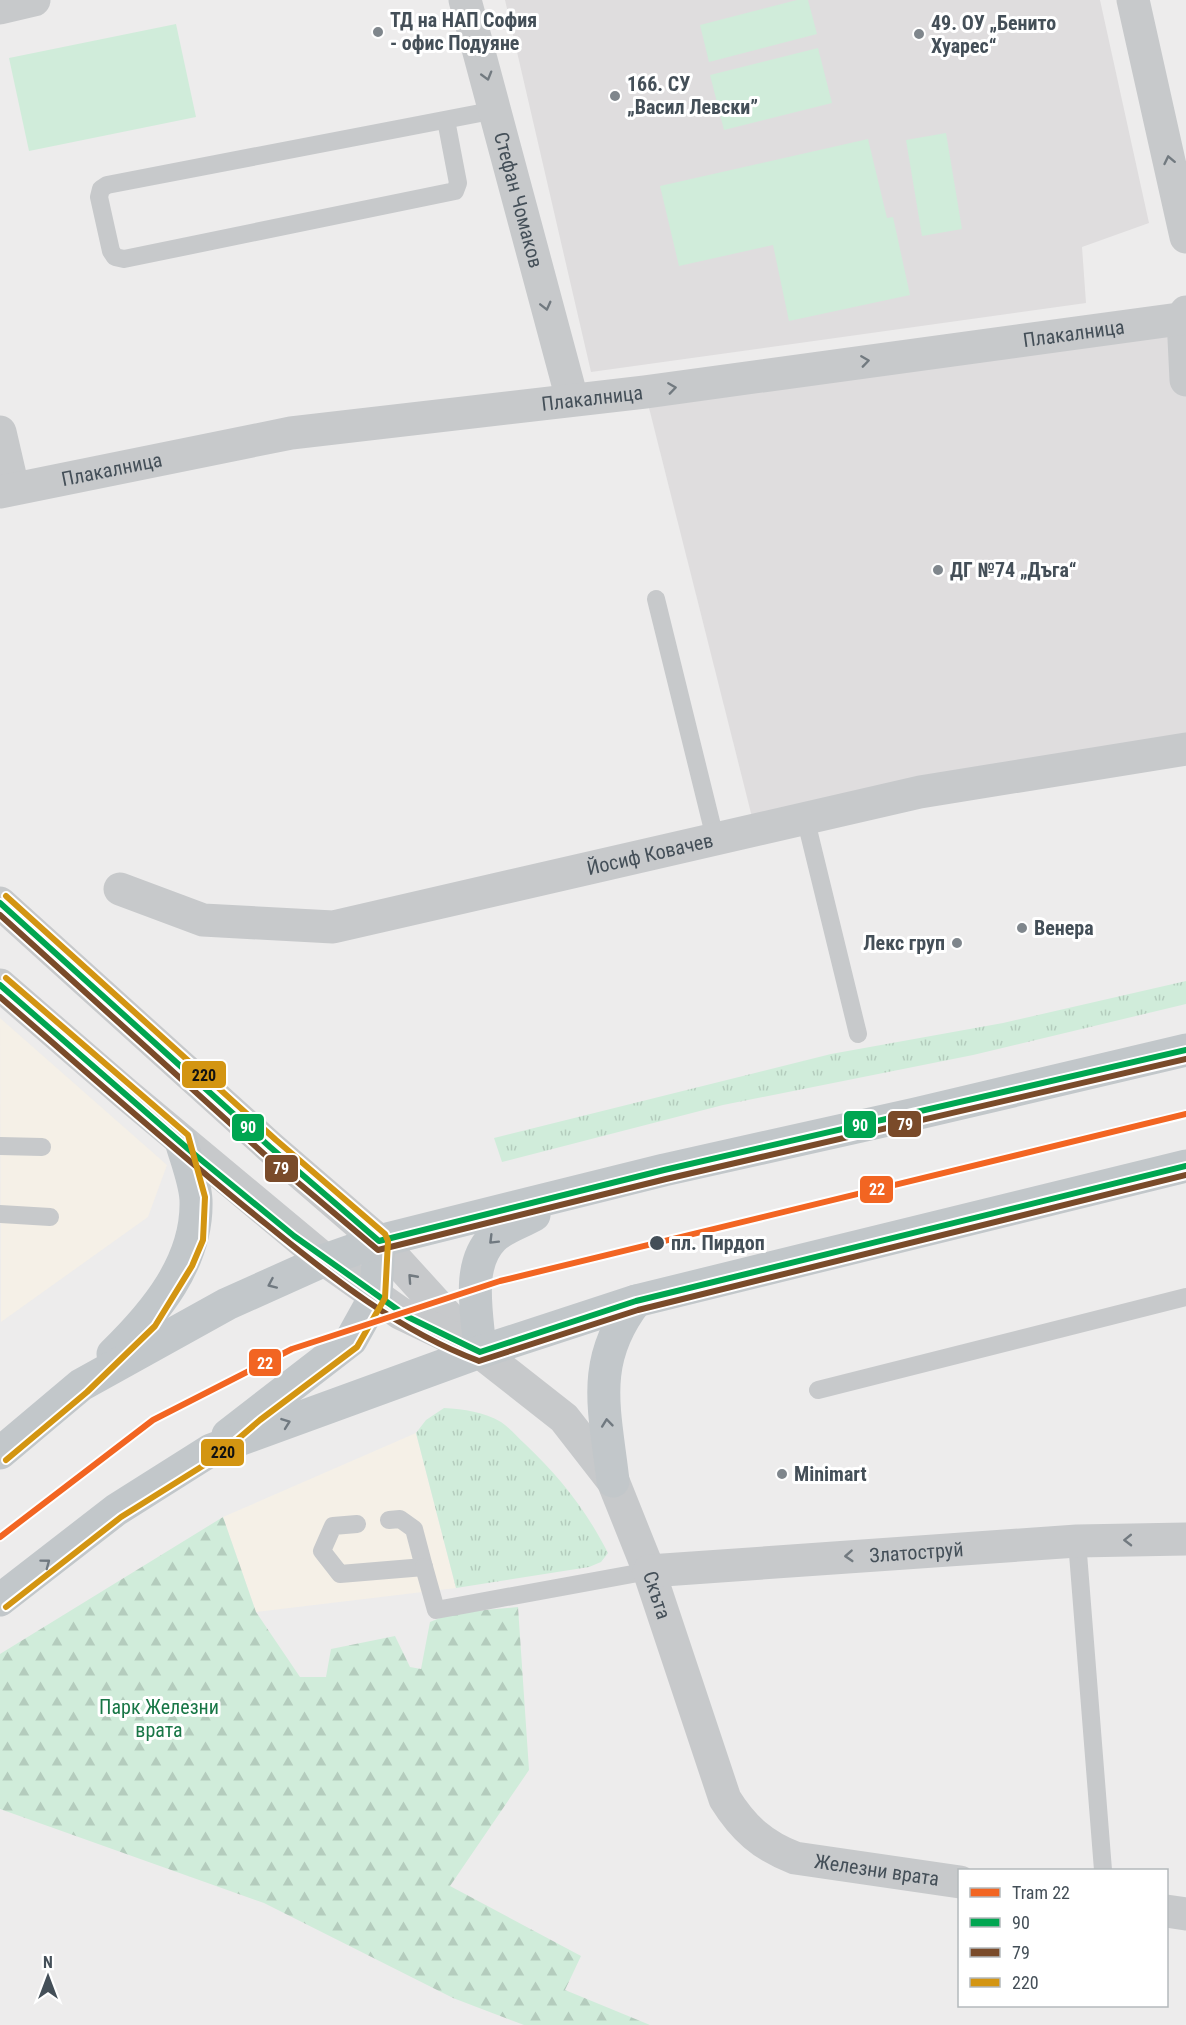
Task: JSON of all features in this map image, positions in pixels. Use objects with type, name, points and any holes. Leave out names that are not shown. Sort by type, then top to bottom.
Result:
[{"type":"main road","points":[[81,1385],[227,1304],[325,1260],[379,1241],[580,1191],[1186,1050]]},
{"type":"main road","points":[[0,1454],[81,1385],[148,1320],[184,1262],[195,1236],[196,1197],[181,1141]]},
{"type":"main road","points":[[211,1450],[480,1352],[636,1301],[1186,1166]]},
{"type":"main road","points":[[480,1352],[476,1275],[479,1257],[494,1237],[580,1191]]},
{"type":"main road","points":[[0,1600],[116,1510],[211,1450],[254,1413],[351,1340],[376,1295],[379,1241]]},
{"type":"main road","points":[[613,1481],[603,1394],[606,1355],[620,1322],[636,1301]]},
{"type":"street","points":[[0,8],[34,0]]},
{"type":"street","name":"Стефан Чомаков","points":[[465,0],[572,399]]},
{"type":"street","points":[[1133,0],[1186,237]]},
{"type":"street","points":[[1185,316],[1186,380]]},
{"type":"street","name":"Плакалница","points":[[7,490],[291,433],[572,399],[1185,316]]},
{"type":"street","points":[[0,432],[7,490]]},
{"type":"street","name":"Йосиф Ковачев","points":[[120,889],[203,920],[333,927],[920,792],[1186,749]]},
{"type":"street","points":[[0,903],[208,1092],[379,1241],[480,1352]]},
{"type":"street","points":[[2,990],[325,1260],[400,1313],[480,1352]]},
{"type":"street","name":"Скъта","points":[[480,1352],[564,1418],[613,1481],[649,1571],[725,1799],[736,1817],[753,1835],[772,1849],[795,1858]]},
{"type":"street","name":"Златоструй","points":[[649,1571],[1077,1541],[1186,1539]]},
{"type":"street","name":"Железни врата","points":[[795,1858],[958,1882]]},
{"type":"street","points":[[1168,1911],[1186,1914]]},
{"type":"lane","points":[[446,120],[458,183],[455,190],[124,259],[115,257],[111,251],[99,197],[101,189],[107,185],[496,110]]},
{"type":"lane","points":[[656,599],[715,838]]},
{"type":"lane","points":[[805,817],[858,1034]]},
{"type":"lane","points":[[0,1146],[42,1147]]},
{"type":"lane","points":[[0,1214],[50,1217]]},
{"type":"lane","points":[[818,1390],[1186,1297]]},
{"type":"lane","points":[[389,1520],[400,1519],[414,1529],[436,1610],[649,1571]]},
{"type":"lane","points":[[357,1524],[333,1526],[322,1551],[340,1574],[424,1567]]},
{"type":"lane","points":[[1077,1541],[1103,1869]]},
{"type":"shaded area","points":[[505,0],[1100,0],[1149,223],[1082,247],[1086,303],[591,372]]},
{"type":"shaded area","name":"ДГ №74 „Дъга“","points":[[1183,318],[1186,380],[1186,749],[755,829],[645,392]]},
{"type":"shaded area","points":[[0,1018],[167,1165],[148,1217],[1,1322]]},
{"type":"shaded area","points":[[416,1433],[456,1588],[256,1612],[223,1517]]},
{"type":"green space","points":[[797,0],[808,0],[817,34],[709,62],[700,25]]},
{"type":"green space","points":[[176,24],[196,117],[29,151],[9,58]]},
{"type":"green space","points":[[818,48],[832,103],[724,130],[710,75]]},
{"type":"green space","points":[[946,133],[962,229],[922,236],[906,140]]},
{"type":"green space","points":[[868,139],[887,218],[893,217],[910,295],[789,321],[773,245],[679,266],[660,186]]},
{"type":"green space","points":[[1186,981],[1186,1004],[973,1055],[723,1105],[502,1162],[494,1138],[831,1054],[1003,1023]]},
{"type":"green space","points":[[444,1408],[474,1412],[501,1422],[538,1456],[591,1522],[608,1553],[601,1562],[589,1567],[456,1588],[416,1433],[426,1420]]},
{"type":"green space","name":"Парк Железни врата","points":[[223,1517],[256,1612],[300,1677],[326,1677],[331,1649],[395,1636],[410,1667],[421,1669],[430,1622],[452,1613],[518,1607],[529,1770],[450,1886],[581,1956],[565,1990],[650,2025],[524,2025],[453,1998],[264,1903],[0,1809],[0,1654]]},
{"type":"tram line","name":"22","points":[[0,1537],[153,1420],[292,1349],[500,1281],[1186,1114]]},
{"type":"transit line","name":"220","points":[[6,896],[276,1140],[385,1234],[388,1241],[385,1298],[357,1347],[260,1420],[217,1457],[121,1517],[6,1607]]},
{"type":"transit line","name":"90","points":[[0,903],[270,1147],[379,1241],[664,1170],[1186,1050]]},
{"type":"transit line","name":"79","points":[[0,915],[264,1154],[378,1250],[666,1179],[1186,1059]]},
{"type":"transit line","name":"220","points":[[6,978],[188,1135],[205,1197],[203,1240],[192,1266],[155,1326],[87,1392],[6,1460]]},
{"type":"transit line","name":"90","points":[[0,985],[194,1154],[294,1236],[408,1317],[480,1352],[636,1301],[1186,1166]]},
{"type":"transit line","name":"79","points":[[0,997],[198,1168],[315,1264],[367,1301],[421,1334],[479,1361],[638,1310],[1186,1175]]},
{"type":"place","name":"ТД на НАП София - офис Подуяне","points":[[378,32]]},
{"type":"place","name":"49. ОУ „Бенито Хуарес“","points":[[919,34]]},
{"type":"place","name":"166. СУ „Васил Левски”","points":[[615,96]]},
{"type":"place","name":"ДГ №74 „Дъга“","points":[[938,570]]},
{"type":"place","name":"Венера","points":[[1022,928]]},
{"type":"place","name":"Лекс груп","points":[[957,943]]},
{"type":"place","name":"пл. Пирдоп","points":[[657,1243]]},
{"type":"place","name":"Minimart","points":[[782,1474]]}]
